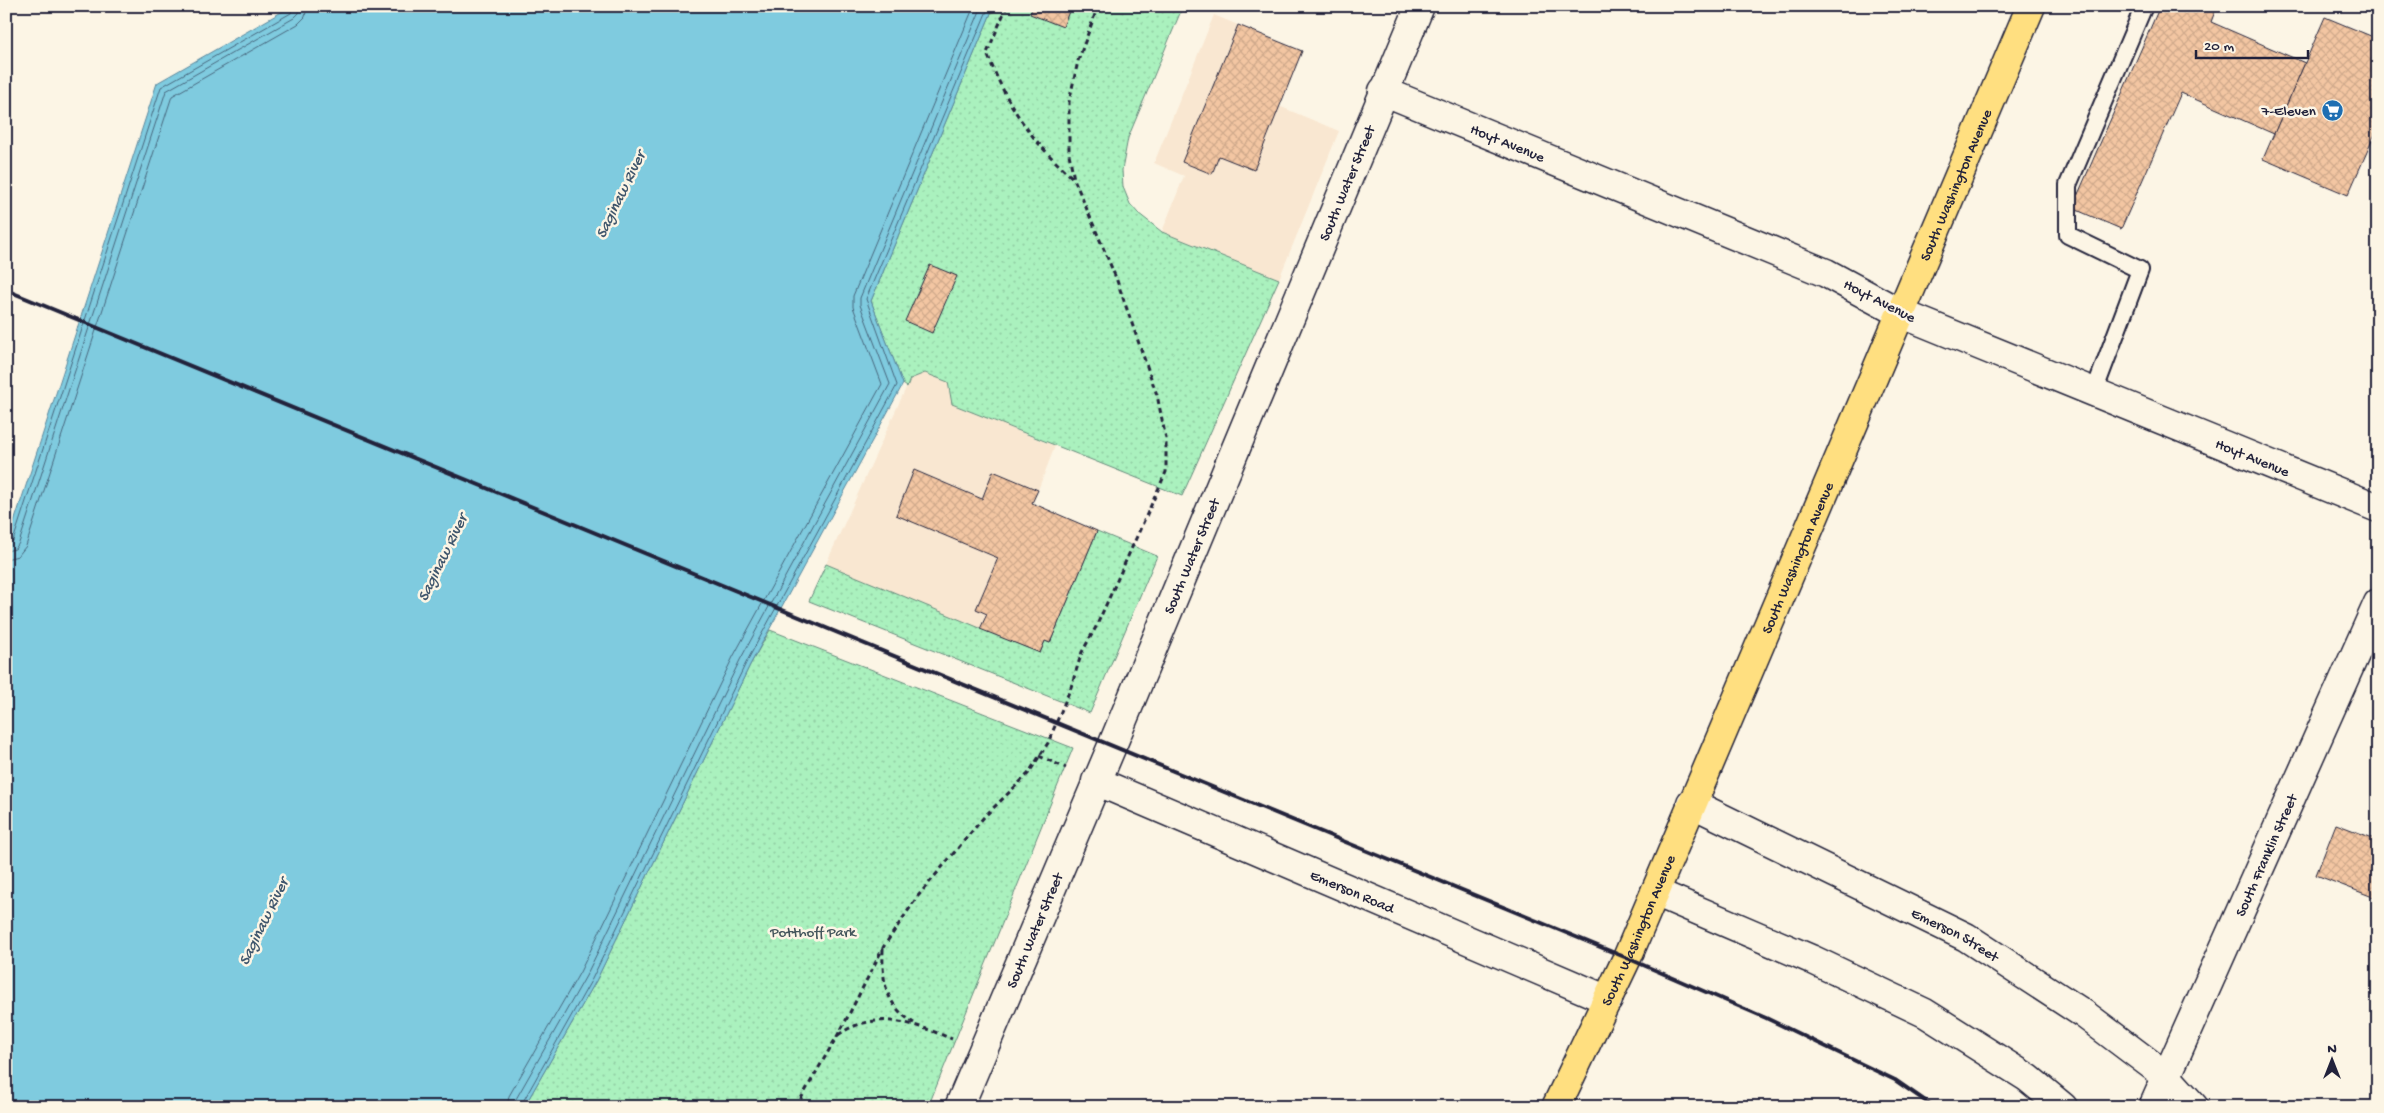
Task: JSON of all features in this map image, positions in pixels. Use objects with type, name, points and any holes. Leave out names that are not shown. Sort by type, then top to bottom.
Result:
[{"type":"main road","name":"South Washington Avenue","points":[[1556,1107],[1608,1000],[1655,892],[1691,803],[2032,6]]},
{"type":"street","name":"South Water Street","points":[[959,1107],[1420,6]]},
{"type":"street","name":"Hoyt Avenue","points":[[1383,91],[1826,273],[1900,313],[2378,508]]},
{"type":"street","name":"South Franklin Street","points":[[2153,1107],[2378,603]]},
{"type":"street","name":"Emerson Road","points":[[1096,781],[1608,1000]]},
{"type":"street","name":"Emerson Street","points":[[1691,803],[1966,937],[2084,1014],[2166,1076],[2194,1107]]},
{"type":"street","points":[[1655,892],[1925,1013],[2028,1078],[2063,1107]]},
{"type":"lane","points":[[2094,392],[2140,270],[2068,235],[2068,186],[2144,6]]},
{"type":"path","points":[[1007,6],[987,53],[999,87],[1014,113],[1036,142],[1074,179]]},
{"type":"path","points":[[796,1107],[884,946],[940,867],[984,817],[1028,774],[1048,743],[1071,687],[1082,652],[1096,627],[1166,472],[1166,439],[1157,396],[1116,278],[1074,179],[1069,154],[1069,102],[1078,62],[1098,6]]},
{"type":"path","points":[[884,946],[882,972],[892,1004],[901,1015],[917,1024],[982,1052]]},
{"type":"path","points":[[835,1037],[848,1028],[865,1022],[885,1019],[917,1024]]},
{"type":"shaded area","points":[[1214,15],[1238,25],[1183,162],[1212,174],[1219,156],[1254,170],[1279,106],[1339,131],[1279,279],[1162,232],[1184,176],[1154,163]]},
{"type":"shaded area","points":[[925,373],[948,382],[952,404],[1055,446],[1038,490],[994,471],[982,499],[915,470],[896,514],[998,558],[976,609],[987,614],[980,629],[826,564],[910,379]]},
{"type":"green space","points":[[994,6],[1183,6],[1128,138],[1122,170],[1123,187],[1130,204],[1138,213],[1162,232],[1279,279],[1182,496],[952,404],[948,382],[925,373],[910,379],[907,387],[903,384],[871,301]]},
{"type":"green space","points":[[1097,531],[1157,556],[1090,713],[809,601],[826,564],[1040,653],[1045,641],[1050,643]]},
{"type":"green space","name":"Potthoff Park","points":[[770,630],[1073,748],[928,1107],[524,1107],[596,981],[750,665]]},
{"type":"water","name":"Saginaw River","points":[[292,6],[994,6],[871,301],[903,384],[750,665],[596,981],[524,1107],[6,1107],[6,547],[157,83]]},
{"type":"building","points":[[1033,6],[1071,6],[1063,27],[1030,14]]},
{"type":"building","points":[[2160,6],[2217,6],[2211,22],[2305,63],[2274,134],[2181,93],[2121,229],[2072,208]]},
{"type":"building","points":[[2325,17],[2378,39],[2378,127],[2348,195],[2263,159]]},
{"type":"building","points":[[1238,25],[1302,51],[1254,170],[1219,156],[1212,174],[1182,162]]},
{"type":"building","points":[[930,265],[957,276],[932,333],[905,321]]},
{"type":"building","points":[[914,470],[982,499],[993,471],[1038,490],[1032,503],[1097,531],[1050,643],[1045,641],[1040,653],[980,629],[987,614],[976,609],[998,558],[896,515]]},
{"type":"building","points":[[2336,824],[2378,840],[2378,899],[2316,875]]},
{"type":"railway","points":[[6,290],[1627,958],[1766,1018],[1895,1080],[1934,1107]]},
{"type":"place","name":"7-Eleven","points":[[2332,110]]}]
